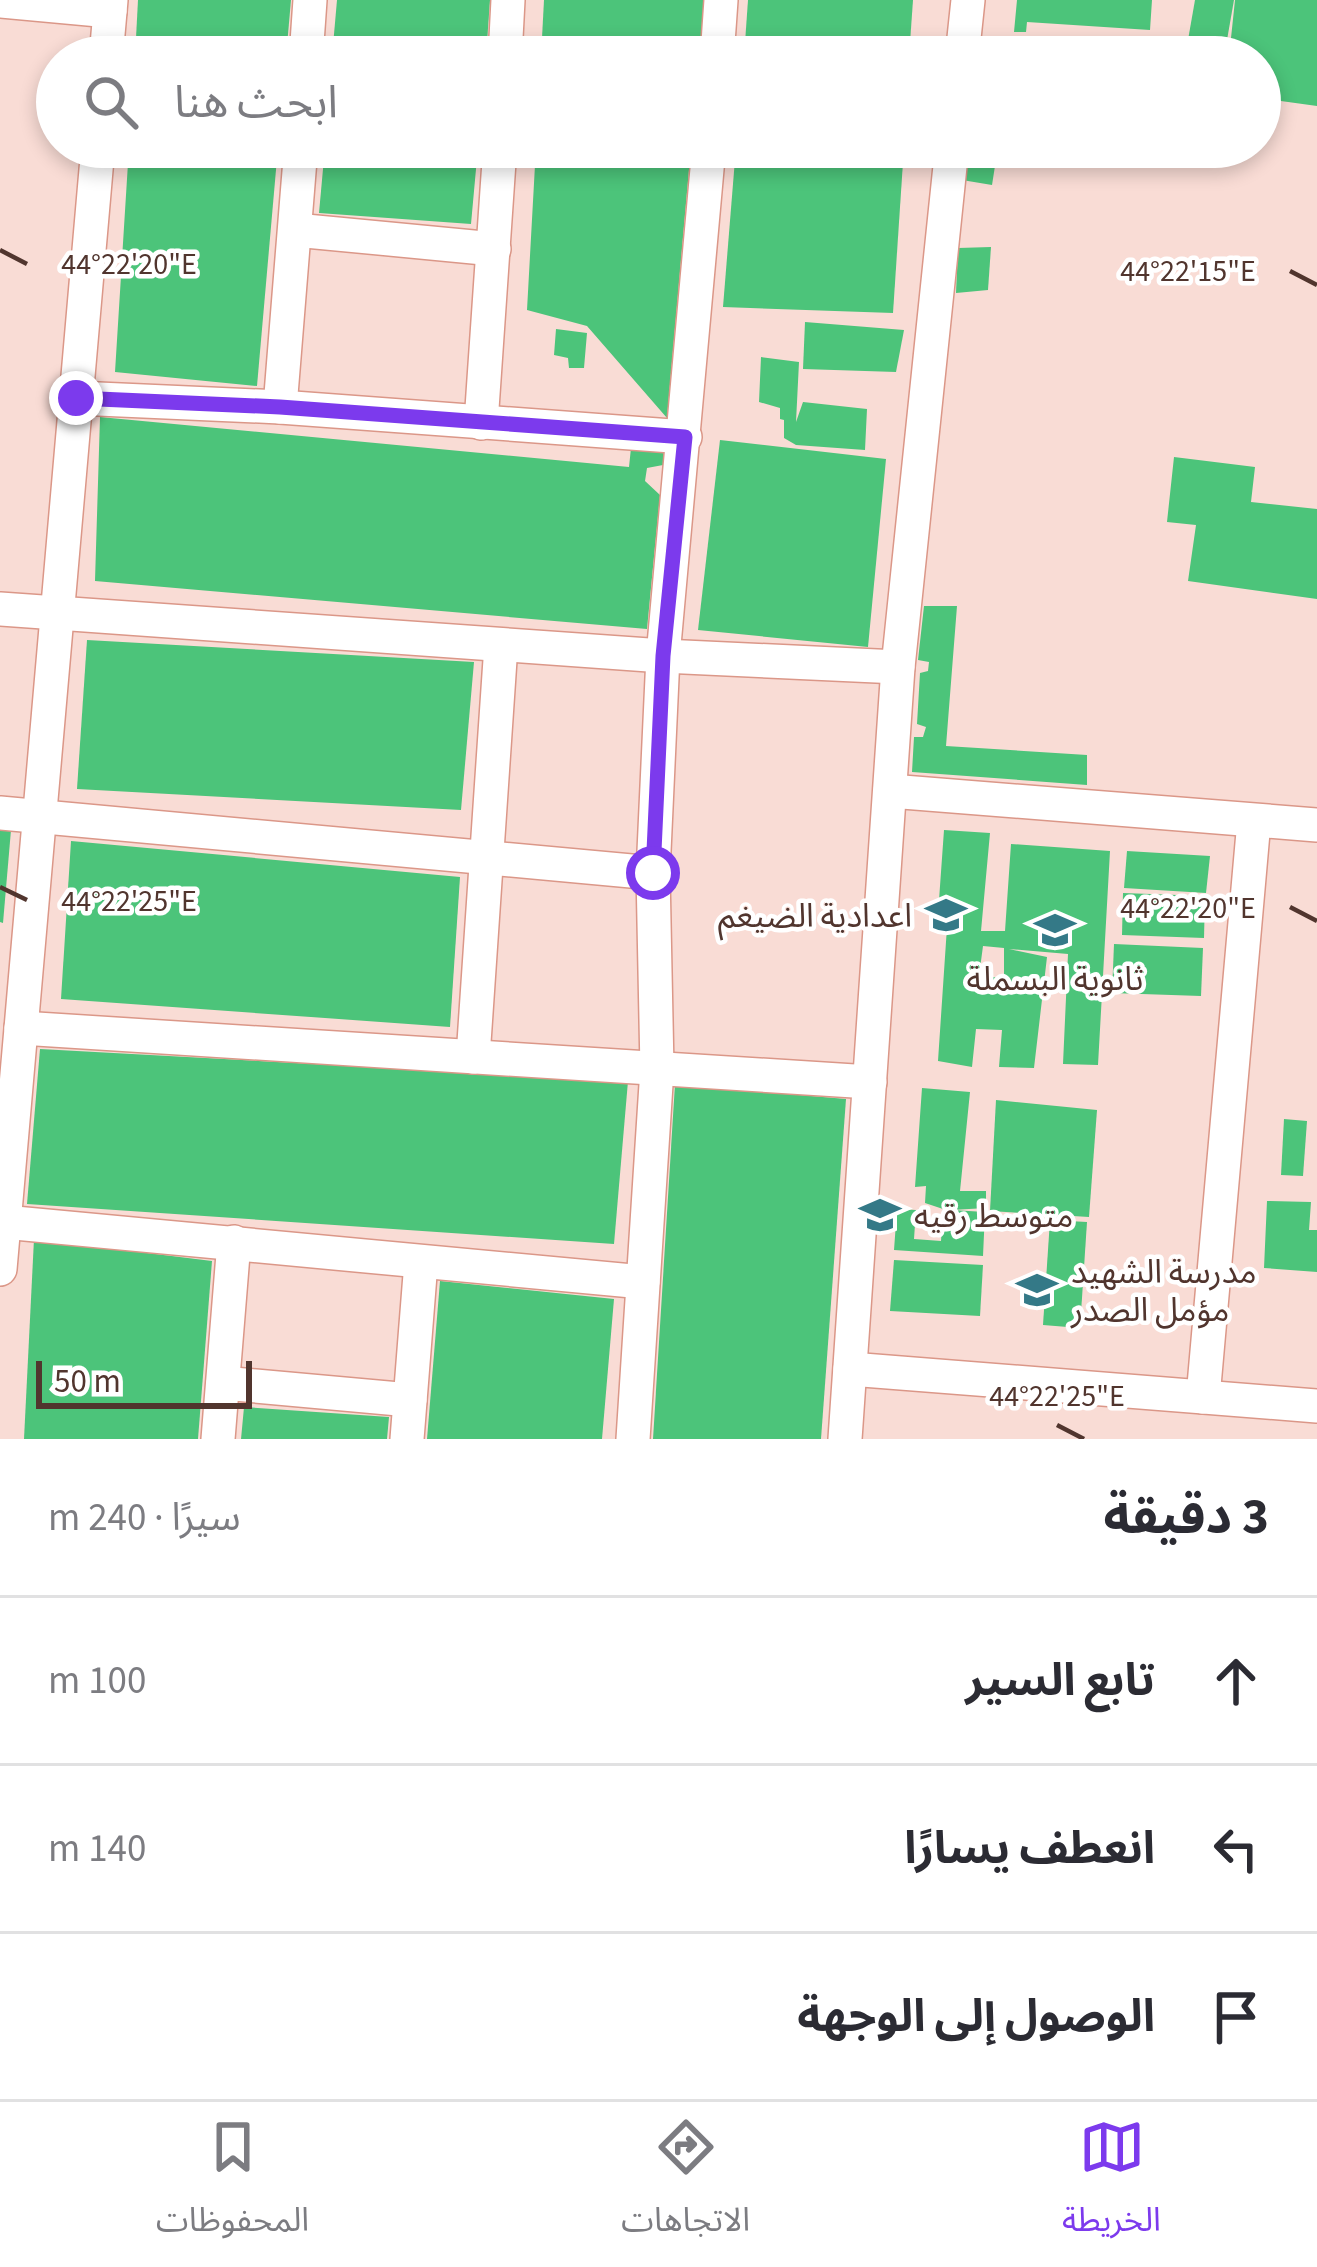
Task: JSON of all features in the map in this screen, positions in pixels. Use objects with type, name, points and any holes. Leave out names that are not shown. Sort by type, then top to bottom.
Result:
[{"type":"street","points":[[307,36],[310,0]]},
{"type":"street","points":[[506,36],[508,0]]},
{"type":"street","points":[[718,36],[721,0]]},
{"type":"street","points":[[964,36],[968,0]]},
{"type":"street","points":[[0,1],[110,6],[108,36]]},
{"type":"street","points":[[0,1269],[96,168]]},
{"type":"street","points":[[280,407],[299,168]]},
{"type":"street","points":[[481,422],[499,168]]},
{"type":"street","points":[[633,1439],[657,1069],[653,873],[663,656],[707,168]]},
{"type":"street","points":[[845,1439],[898,667],[950,168]]},
{"type":"street","points":[[295,230],[494,249]]},
{"type":"street","points":[[76,398],[280,407],[685,437]]},
{"type":"street","points":[[0,609],[663,656],[898,667]]},
{"type":"street","points":[[473,1057],[501,645]]},
{"type":"street","points":[[890,791],[1317,825]]},
{"type":"street","points":[[0,813],[653,873]]},
{"type":"street","points":[[1203,1397],[1254,821]]},
{"type":"street","points":[[21,1028],[870,1082]]},
{"type":"street","points":[[4,1222],[643,1282]]},
{"type":"street","points":[[218,1439],[234,1242]]},
{"type":"street","points":[[407,1439],[421,1262]]},
{"type":"street","points":[[850,1369],[1317,1406]]},
{"type":"street","points":[[223,1383],[410,1400]]},
{"type":"building","points":[[138,0],[291,0],[288,36],[136,36]]},
{"type":"building","points":[[337,0],[490,0],[487,36],[334,36]]},
{"type":"building","points":[[544,0],[705,0],[702,36],[542,36]]},
{"type":"building","points":[[748,0],[913,0],[910,36],[745,36]]},
{"type":"building","points":[[1017,0],[1152,0],[1150,30],[1027,22],[1026,32],[1014,32]]},
{"type":"building","points":[[1195,0],[1234,0],[1228,36],[1189,36]]},
{"type":"building","points":[[1235,0],[1317,0],[1317,106],[1281,101],[1281,36],[1231,36]]},
{"type":"building","points":[[128,168],[276,168],[257,386],[115,372]]},
{"type":"building","points":[[323,168],[476,168],[471,224],[319,213]]},
{"type":"building","points":[[535,168],[689,168],[667,418],[587,326],[527,310]]},
{"type":"building","points":[[734,168],[903,168],[893,313],[723,307]]},
{"type":"building","points":[[958,168],[995,168],[992,185],[956,179]]},
{"type":"building","points":[[991,247],[988,290],[956,293],[958,248]]},
{"type":"building","points":[[805,322],[904,330],[896,372],[803,369]]},
{"type":"building","points":[[556,329],[587,333],[584,368],[569,368],[568,358],[554,355]]},
{"type":"building","points":[[761,357],[799,362],[796,422],[803,402],[867,409],[865,450],[796,445],[784,438],[780,408],[759,402]]},
{"type":"building","points":[[100,417],[629,467],[631,448],[664,450],[663,465],[647,468],[645,481],[660,495],[647,629],[95,581]]},
{"type":"building","points":[[720,440],[886,459],[868,647],[698,630]]},
{"type":"building","points":[[1174,457],[1255,467],[1251,502],[1317,509],[1317,599],[1188,581],[1196,525],[1167,522]]},
{"type":"building","points":[[924,606],[957,606],[946,746],[1087,755],[1087,785],[912,772],[914,737],[923,737],[926,727],[917,724],[920,673],[928,671],[929,662],[918,660]]},
{"type":"building","points":[[87,640],[474,662],[461,810],[77,789]]},
{"type":"building","points":[[0,829],[11,830],[3,923],[0,922]]},
{"type":"building","points":[[944,830],[990,833],[981,931],[1005,931],[1011,844],[1110,851],[1098,1065],[1063,1064],[1068,954],[1009,949],[1047,957],[1034,1068],[999,1067],[1002,1030],[976,1029],[972,1067],[938,1061],[947,927],[937,928]],"holes":[[[983,946],[1004,948],[1004,978],[979,976]]]},
{"type":"building","points":[[71,841],[460,877],[450,1027],[61,999]]},
{"type":"building","points":[[1127,851],[1210,856],[1206,893],[1124,888]]},
{"type":"building","points":[[1123,893],[1205,896],[1204,938],[1122,935]]},
{"type":"building","points":[[1114,944],[1203,948],[1201,996],[1112,993]]},
{"type":"building","points":[[40,1049],[628,1081],[614,1244],[27,1204]]},
{"type":"building","points":[[675,1084],[846,1099],[821,1439],[653,1439]]},
{"type":"building","points":[[922,1088],[970,1092],[960,1191],[986,1191],[986,1208],[952,1210],[985,1212],[983,1256],[894,1250],[897,1209],[916,1210],[914,1239],[941,1241],[943,1209],[925,1203],[926,1186],[915,1187]]},
{"type":"building","points":[[996,1100],[1097,1110],[1089,1217],[990,1211]]},
{"type":"building","points":[[1284,1119],[1307,1121],[1303,1176],[1281,1175]]},
{"type":"building","points":[[1267,1201],[1311,1202],[1309,1230],[1317,1230],[1317,1272],[1264,1268]]},
{"type":"building","points":[[1050,1220],[1087,1222],[1080,1328],[1043,1325]]},
{"type":"building","points":[[34,1239],[212,1261],[198,1439],[24,1439]]},
{"type":"building","points":[[894,1260],[983,1265],[980,1316],[890,1311]]},
{"type":"building","points":[[440,1281],[614,1299],[602,1439],[427,1439]]},
{"type":"building","points":[[244,1407],[389,1417],[387,1439],[241,1439]]},
{"type":"place","name":"اعدادية الضيغم","points":[[946,915]]},
{"type":"place","name":"ثانوية البسملة","points":[[1055,930]]},
{"type":"place","name":"متوسط رقيه","points":[[880,1215]]},
{"type":"place","name":"مدرسة الشهيد مؤمل الصدر","points":[[1037,1290]]},
{"type":"route","points":[[76,398],[280,407],[685,437],[663,656],[653,873]]}]
